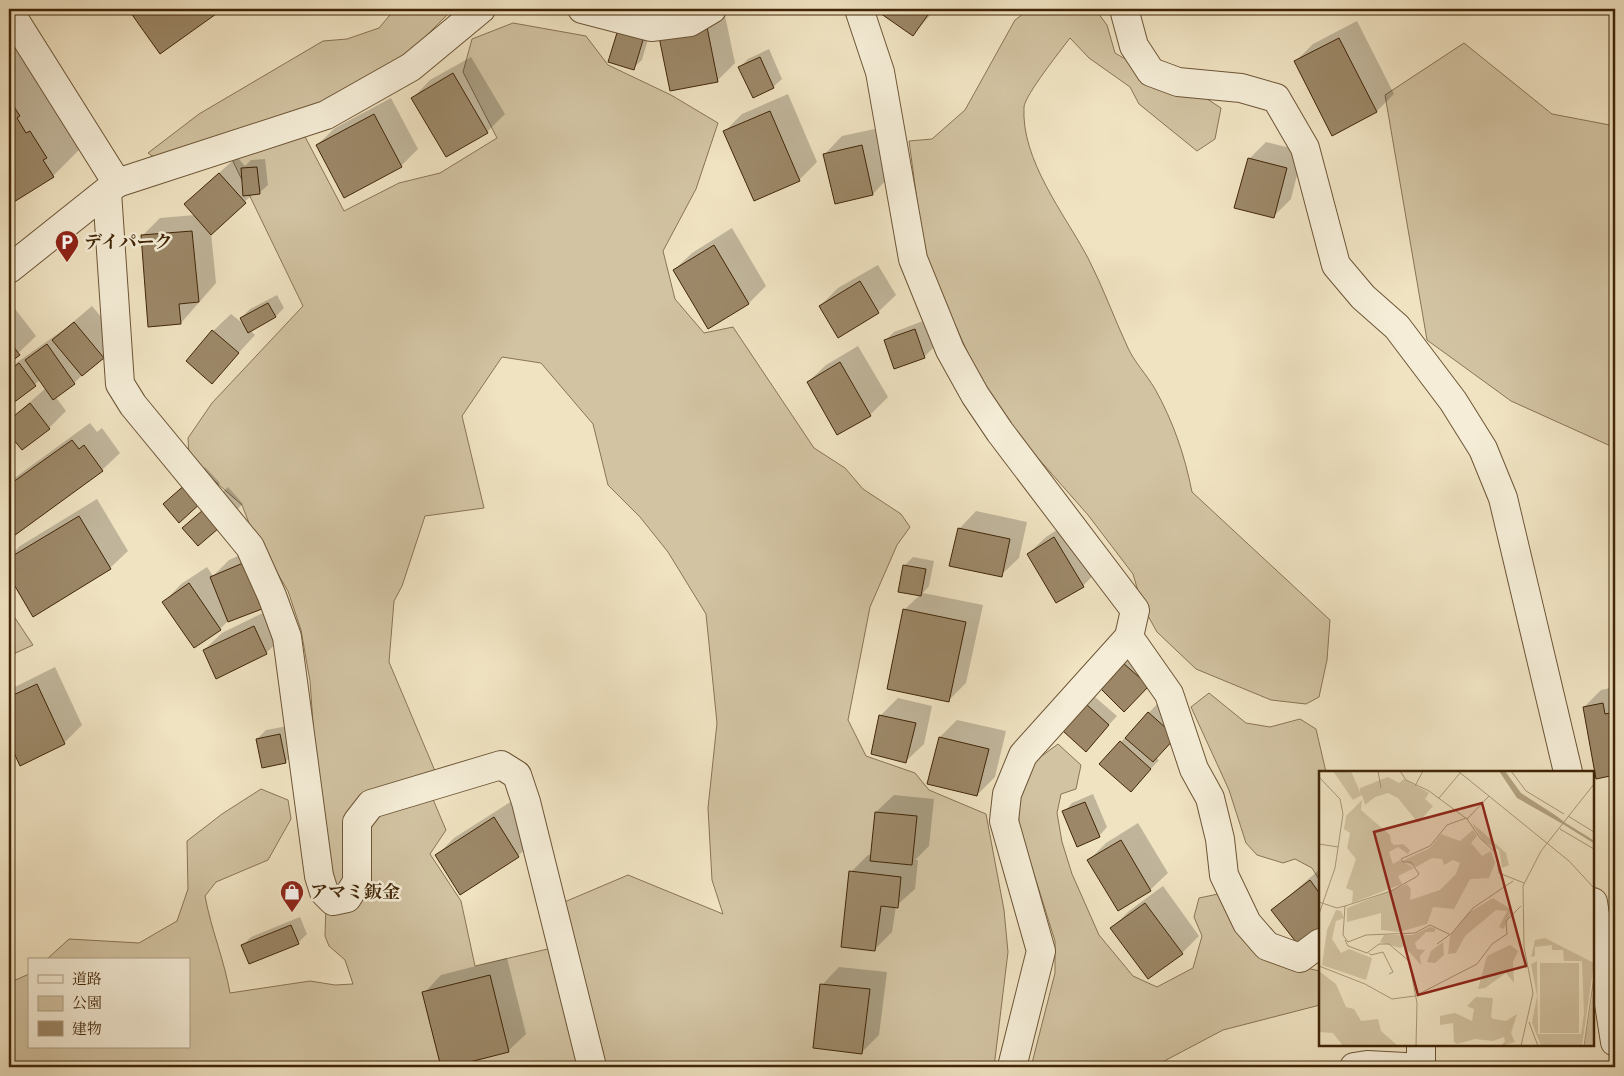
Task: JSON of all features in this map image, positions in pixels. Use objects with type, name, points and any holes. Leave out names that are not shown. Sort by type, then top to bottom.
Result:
[{"type":"street","points":[[9,269],[112,187],[326,115],[411,67],[482,9]]},
{"type":"street","points":[[582,9],[651,27],[690,22],[712,9]]},
{"type":"street","points":[[859,9],[880,72],[913,259],[950,350],[974,395],[995,425],[1135,610],[1129,637],[1023,755],[1007,794],[1004,821],[1041,951],[1012,1067]]},
{"type":"street","points":[[1124,9],[1134,46],[1152,72],[1178,82],[1241,88],[1276,98],[1305,148],[1336,265],[1363,297],[1397,327],[1453,401],[1483,449],[1503,498],[1568,771]]},
{"type":"street","points":[[9,11],[112,187],[120,384],[133,405],[250,548],[288,637],[318,876],[324,892],[333,901],[347,898],[357,882],[357,822],[370,804],[501,765],[517,775],[526,802],[592,1067]]},
{"type":"street","points":[[1129,637],[1169,694],[1194,769],[1210,798],[1220,839],[1224,875],[1247,922],[1267,946],[1300,958],[1319,944]]},
{"type":"street","points":[[1594,908],[1615,1042]]},
{"type":"street","points":[[1421,1046],[1421,1067]]},
{"type":"street","points":[[1354,1067],[1367,1065],[1405,1067]]},
{"type":"green space","points":[[395,9],[453,9],[408,54],[328,103],[303,108],[241,134],[158,160],[148,153],[199,114],[323,41],[347,39],[379,28]]},
{"type":"green space","points":[[1030,9],[1095,9],[1107,25],[1115,53],[1156,77],[1198,93],[1221,108],[1215,139],[1197,151],[1139,104],[1130,87],[1089,58],[1070,38],[1030,93],[1024,107],[1029,147],[1037,166],[1046,186],[1088,258],[1131,353],[1155,389],[1173,426],[1186,465],[1192,492],[1330,620],[1327,660],[1319,697],[1306,704],[1271,700],[1196,669],[1157,632],[1142,605],[1133,574],[1088,515],[992,406],[925,259],[909,141],[932,139],[965,110],[1015,20]]},
{"type":"green space","points":[[513,23],[586,36],[608,65],[671,95],[718,123],[696,189],[663,251],[675,299],[704,333],[733,327],[814,448],[845,468],[863,489],[901,514],[910,527],[897,545],[870,607],[848,720],[866,756],[915,773],[929,790],[986,814],[1004,910],[1008,952],[994,1067],[604,1067],[603,1051],[562,903],[628,875],[723,914],[712,880],[708,808],[717,723],[706,614],[668,552],[640,517],[608,485],[593,424],[541,363],[502,357],[462,416],[484,508],[425,516],[402,586],[394,601],[389,662],[435,771],[365,799],[353,881],[333,895],[316,765],[310,681],[301,630],[288,591],[251,528],[242,505],[189,457],[188,438],[212,403],[303,306],[228,151],[302,131],[344,211],[399,183],[440,173],[497,138],[463,72],[472,39]]},
{"type":"green space","points":[[1464,43],[1552,114],[1615,126],[1615,448],[1511,401],[1427,340],[1385,95]]},
{"type":"green space","points":[[9,609],[33,645],[9,656]]},
{"type":"green space","points":[[1209,693],[1246,723],[1270,727],[1300,719],[1316,729],[1326,771],[1319,771],[1319,879],[1312,868],[1295,859],[1283,863],[1257,855],[1246,843],[1229,790],[1191,707]]},
{"type":"green space","points":[[1058,744],[1081,765],[1076,789],[1061,794],[1057,813],[1062,842],[1072,874],[1099,935],[1133,976],[1157,987],[1193,968],[1202,936],[1194,917],[1199,898],[1223,893],[1292,965],[1319,971],[1319,1005],[1223,1030],[1153,1067],[1031,1067],[1055,973],[1055,941],[1019,826],[1018,796],[1035,761]]},
{"type":"green space","points":[[261,789],[288,800],[291,819],[268,860],[216,882],[205,896],[230,993],[310,981],[335,985],[353,984],[345,960],[329,946],[325,936],[326,903],[351,902],[369,829],[381,813],[432,797],[446,830],[430,854],[461,901],[475,966],[552,948],[578,1067],[9,1067],[9,983],[28,974],[28,1048],[190,1048],[190,958],[48,958],[69,939],[139,943],[177,921],[188,889],[187,841],[222,814]]},
{"type":"building","points":[[128,9],[223,9],[160,54]]},
{"type":"building","points":[[879,9],[932,9],[913,36],[877,11]]},
{"type":"building","points":[[620,23],[646,30],[634,70],[608,62]]},
{"type":"building","points":[[707,27],[718,82],[670,91],[659,37]]},
{"type":"building","points":[[1339,38],[1377,112],[1332,136],[1294,61]]},
{"type":"building","points":[[760,57],[774,88],[753,98],[738,67]]},
{"type":"building","points":[[453,73],[488,133],[446,157],[411,98]]},
{"type":"building","points":[[9,99],[20,116],[17,118],[26,133],[30,131],[47,158],[43,160],[54,177],[9,205]]},
{"type":"building","points":[[770,111],[800,181],[754,201],[723,131]]},
{"type":"building","points":[[374,114],[402,167],[344,198],[316,145]]},
{"type":"building","points":[[862,145],[873,195],[835,204],[823,154]]},
{"type":"building","points":[[1248,158],[1287,168],[1274,218],[1234,208]]},
{"type":"building","points":[[257,167],[260,194],[243,196],[241,168]]},
{"type":"building","points":[[219,173],[246,203],[211,235],[184,204]]},
{"type":"building","points":[[192,231],[199,302],[179,304],[181,324],[148,327],[141,235]]},
{"type":"building","points":[[714,245],[749,304],[708,329],[673,270]]},
{"type":"building","points":[[860,281],[879,313],[838,338],[819,306]]},
{"type":"building","points":[[268,303],[276,317],[248,333],[240,318]]},
{"type":"building","points":[[74,322],[104,358],[82,376],[52,340]]},
{"type":"building","points":[[915,329],[925,358],[894,369],[884,340]]},
{"type":"building","points":[[212,330],[239,353],[212,384],[186,361]]},
{"type":"building","points":[[9,341],[20,355],[9,363]]},
{"type":"building","points":[[47,344],[75,384],[53,400],[25,360]]},
{"type":"building","points":[[840,362],[871,416],[837,435],[807,382]]},
{"type":"building","points":[[19,363],[36,386],[9,406],[9,371]]},
{"type":"building","points":[[30,403],[50,429],[22,450],[9,434],[9,420]]},
{"type":"building","points":[[72,440],[79,449],[84,445],[103,471],[11,538],[9,534],[9,485]]},
{"type":"building","points":[[187,483],[203,501],[179,523],[163,504]]},
{"type":"building","points":[[210,504],[226,522],[198,546],[182,528]]},
{"type":"building","points":[[79,516],[111,569],[33,617],[9,576],[9,558]]},
{"type":"building","points":[[958,528],[1010,539],[1002,577],[949,566]]},
{"type":"building","points":[[1054,537],[1084,587],[1056,603],[1027,554]]},
{"type":"building","points":[[243,563],[262,609],[228,622],[210,577]]},
{"type":"building","points":[[903,565],[926,569],[921,596],[898,592]]},
{"type":"building","points":[[189,583],[221,630],[194,648],[162,602]]},
{"type":"building","points":[[903,609],[966,622],[949,702],[887,689]]},
{"type":"building","points":[[254,626],[267,654],[216,679],[203,650]]},
{"type":"building","points":[[1122,662],[1149,686],[1124,712],[1099,687]]},
{"type":"building","points":[[37,684],[65,744],[20,766],[9,742],[9,697]]},
{"type":"building","points":[[1603,703],[1605,714],[1615,712],[1615,775],[1596,779],[1583,707]]},
{"type":"building","points":[[1086,704],[1109,725],[1086,752],[1063,731]]},
{"type":"building","points":[[1148,712],[1176,737],[1153,762],[1125,738]]},
{"type":"building","points":[[879,715],[916,723],[906,763],[871,754]]},
{"type":"building","points":[[280,734],[286,763],[262,768],[256,739]]},
{"type":"building","points":[[939,737],[989,749],[977,796],[927,784]]},
{"type":"building","points":[[1120,741],[1151,769],[1131,792],[1099,764]]},
{"type":"building","points":[[1085,802],[1100,837],[1077,847],[1062,811]]},
{"type":"building","points":[[875,812],[917,816],[912,865],[870,861]]},
{"type":"building","points":[[494,817],[519,857],[460,895],[435,855]]},
{"type":"building","points":[[1121,840],[1151,891],[1118,911],[1087,860]]},
{"type":"building","points":[[849,871],[901,877],[898,908],[881,906],[875,951],[841,947]]},
{"type":"building","points":[[1310,880],[1319,893],[1319,938],[1303,951],[1271,910]]},
{"type":"building","points":[[1145,903],[1183,954],[1148,979],[1110,928]]},
{"type":"building","points":[[291,925],[299,944],[249,964],[241,945]]},
{"type":"building","points":[[490,975],[509,1052],[450,1067],[441,1067],[422,992]]},
{"type":"building","points":[[820,984],[870,989],[862,1054],[813,1048]]},
{"type":"place","name":"デイパーク","points":[[67,263]]},
{"type":"place","name":"アマミ鈑金","points":[[292,913]]}]
